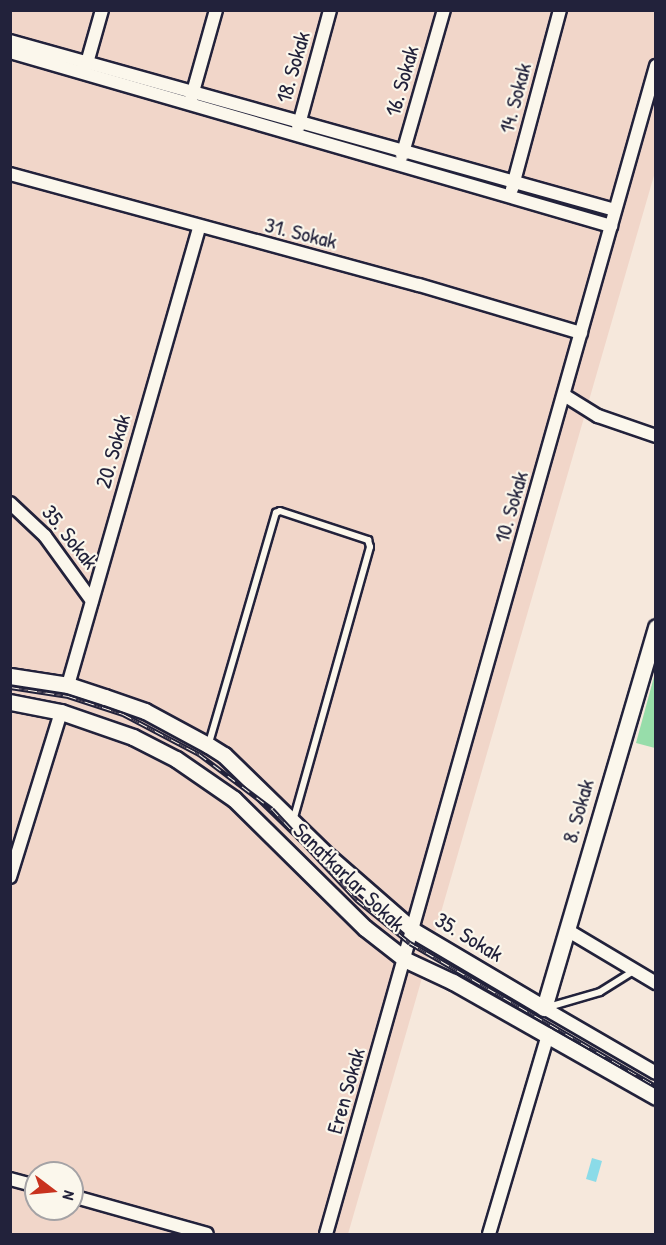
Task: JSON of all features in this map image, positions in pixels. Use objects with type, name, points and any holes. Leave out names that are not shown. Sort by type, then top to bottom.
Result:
[{"type":"street","points":[[86,68],[102,10]]},
{"type":"street","points":[[191,98],[216,10]]},
{"type":"street","name":"18. Sokak","points":[[296,135],[330,10]]},
{"type":"street","name":"16. Sokak","points":[[400,164],[444,10]]},
{"type":"street","name":"14. Sokak","points":[[510,196],[560,10]]},
{"type":"street","points":[[10,41],[86,68],[191,98],[296,135],[611,226]]},
{"type":"street","points":[[10,52],[86,68]]},
{"type":"street","name":"10. Sokak","points":[[406,960],[656,66]]},
{"type":"street","points":[[191,98],[299,121],[615,210]]},
{"type":"street","name":"31. Sokak","points":[[10,174],[199,228],[419,285],[581,333]]},
{"type":"street","name":"20. Sokak","points":[[68,686],[199,228]]},
{"type":"street","points":[[564,395],[598,416],[656,436]]},
{"type":"street","name":"35. Sokak","points":[[10,503],[45,536],[92,601]]},
{"type":"street","name":"8. Sokak","points":[[544,1008],[656,627]]},
{"type":"street","name":"35. Sokak","points":[[10,676],[68,686],[145,711],[208,745],[224,755],[292,821],[414,931],[656,1073]]},
{"type":"street","name":"Sanatkarlar Sokak","points":[[10,702],[61,712],[133,736],[176,759],[234,799],[365,928],[406,960],[548,1035],[656,1097]]},
{"type":"street","points":[[10,877],[61,712]]},
{"type":"street","points":[[567,930],[656,983]]},
{"type":"street","name":"Eren Sokak","points":[[326,1234],[406,960]]},
{"type":"street","points":[[489,1234],[548,1035]]},
{"type":"street","points":[[84,1199],[207,1234]]},
{"type":"lane","points":[[208,745],[276,513],[280,511],[368,540],[370,547],[292,821]]},
{"type":"lane","points":[[544,1008],[600,992],[634,970]]},
{"type":"shaded area","points":[[10,11],[655,11],[655,172],[348,1234],[11,1234]]},
{"type":"green space","points":[[655,673],[655,748],[636,743]]},
{"type":"water","points":[[592,1158],[602,1161],[596,1182],[586,1179]]},
{"type":"railway","points":[[10,687],[68,696],[123,714],[199,754],[272,809],[357,900],[410,943],[656,1086]]}]
